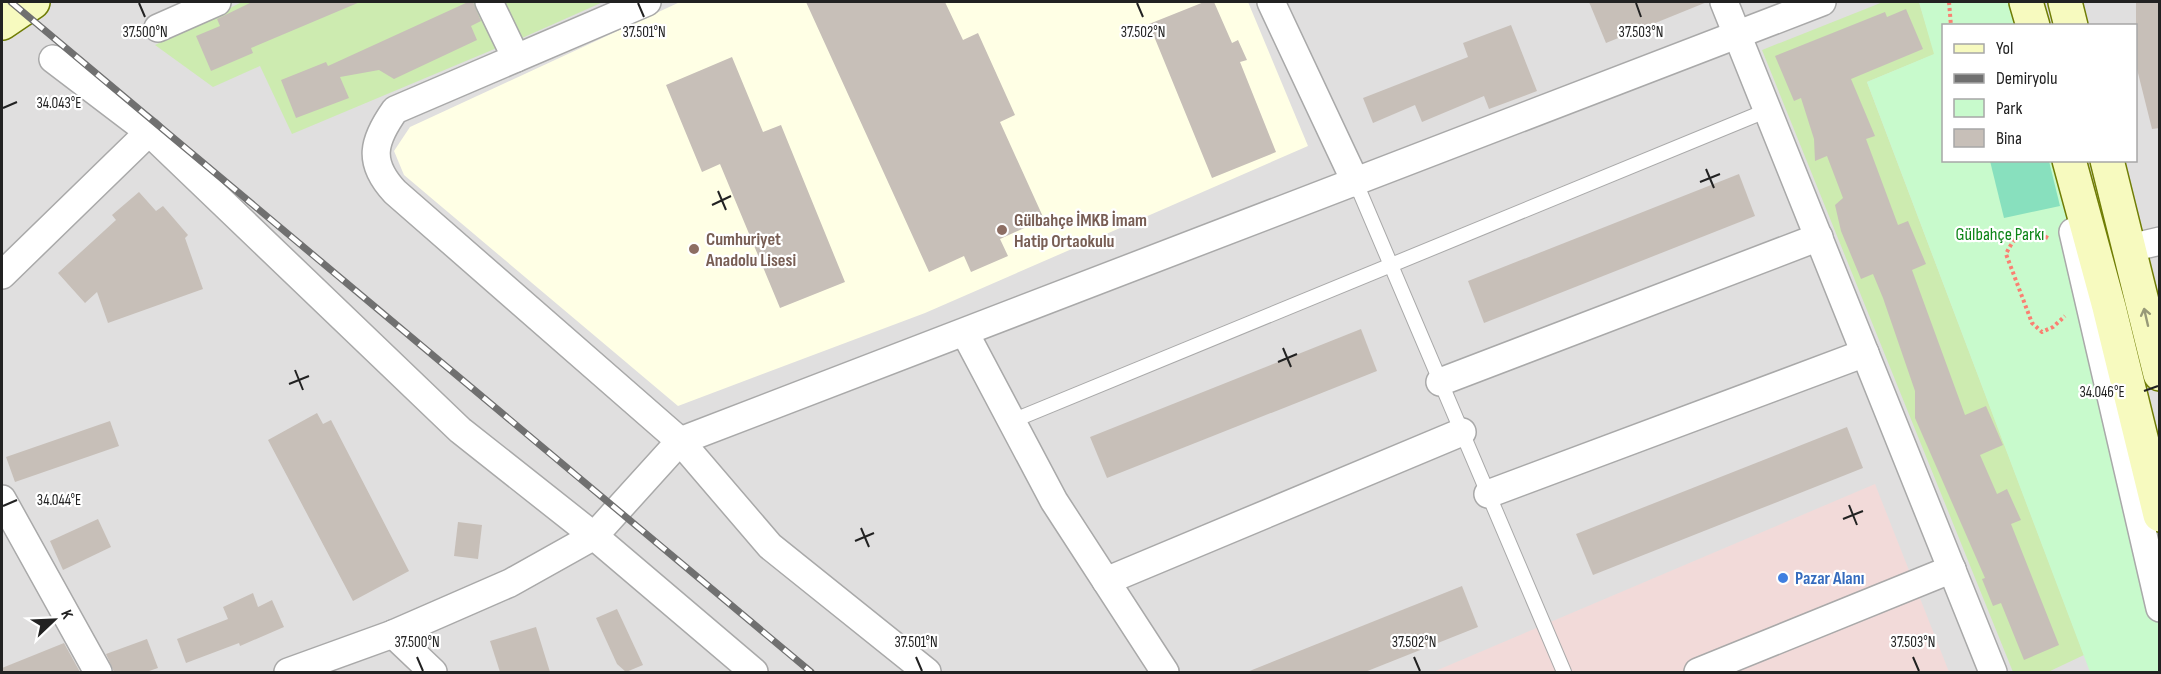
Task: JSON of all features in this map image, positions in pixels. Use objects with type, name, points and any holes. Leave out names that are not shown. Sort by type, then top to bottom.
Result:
[{"type":"main road","points":[[2,23],[33,2]]},
{"type":"main road","points":[[2026,2],[2032,24]]},
{"type":"main road","points":[[2065,2],[2070,24]]},
{"type":"main road","points":[[2070,162],[2109,307],[2160,515]]},
{"type":"main road","points":[[2108,162],[2145,244],[2160,374]]},
{"type":"street","points":[[158,28],[217,2]]},
{"type":"street","points":[[489,2],[516,58]]},
{"type":"street","points":[[647,2],[395,110],[378,133],[375,154],[381,177],[395,192],[680,441],[770,546],[927,672]]},
{"type":"street","points":[[1271,2],[1356,183]]},
{"type":"street","points":[[1724,2],[1993,672]]},
{"type":"street","points":[[288,672],[393,634],[510,583],[594,536],[680,441],[1822,2]]},
{"type":"street","points":[[2020,2],[2025,24]]},
{"type":"street","points":[[53,59],[149,132],[460,430],[594,536],[754,672]]},
{"type":"street","points":[[2,275],[149,132]]},
{"type":"street","points":[[2056,162],[2160,608]]},
{"type":"street","points":[[1440,382],[1819,237]]},
{"type":"street","points":[[965,333],[1054,501],[1165,672]]},
{"type":"street","points":[[1488,494],[1865,352]]},
{"type":"street","points":[[1106,581],[1462,432]]},
{"type":"street","points":[[2,499],[98,672]]},
{"type":"street","points":[[1698,672],[1952,569]]},
{"type":"street","points":[[393,634],[433,672]]},
{"type":"lane","points":[[1011,421],[1768,110]]},
{"type":"lane","points":[[1356,183],[1564,672]]},
{"type":"path","points":[[1949,2],[1950,24]]},
{"type":"path","points":[[2054,248],[2049,238],[2035,231],[2013,240],[2006,254],[2032,323],[2042,332],[2062,320],[2068,309]]},
{"type":"shaded area","points":[[2,2],[2159,2],[2159,672],[2,672]]},
{"type":"shaded area","points":[[680,2],[1248,2],[1308,146],[925,313],[678,406],[404,175],[394,151],[410,127]]},
{"type":"shaded area","name":"Pazar Alanı","points":[[1875,484],[1949,672],[1433,672]]},
{"type":"green space","points":[[242,2],[483,2],[504,45],[292,134],[260,66],[213,87],[155,45]]},
{"type":"green space","points":[[504,2],[603,2],[522,38]]},
{"type":"green space","points":[[1883,2],[1919,2],[1935,54],[1867,82],[2084,655],[2048,672],[2013,672],[1762,50]]},
{"type":"green space","name":"Gülbahçe Parkı","points":[[1919,2],[2014,2],[2020,24],[1942,24],[1942,162],[2053,162],[2159,585],[2159,672],[2090,672],[1867,82],[1934,54]]},
{"type":"green space","points":[[1990,162],[2049,162],[2060,206],[2004,218]]},
{"type":"building","points":[[252,2],[360,2],[251,48],[253,53],[211,71],[196,36],[220,26],[217,19]]},
{"type":"building","points":[[468,2],[473,2],[481,21],[471,26],[477,40],[394,79],[379,70],[340,77],[349,98],[296,118],[281,80],[326,62],[328,66]]},
{"type":"building","points":[[806,2],[945,2],[963,40],[978,33],[1015,115],[1000,122],[1044,219],[1000,239],[1008,256],[971,272],[964,256],[929,272]]},
{"type":"building","points":[[1204,2],[1214,2],[1232,43],[1238,40],[1247,60],[1240,62],[1276,152],[1212,178],[1149,24]]},
{"type":"building","points":[[1589,2],[1707,2],[1606,43]]},
{"type":"building","points":[[2136,2],[2160,2],[2160,128],[2152,129],[2137,69]]},
{"type":"building","points":[[1906,9],[1923,49],[1851,79],[1875,136],[1866,139],[1898,225],[1908,221],[1926,264],[1912,270],[1965,415],[1986,406],[2003,445],[1980,455],[1997,494],[2007,489],[2021,520],[2011,524],[2059,645],[2024,660],[2001,603],[1993,606],[1982,579],[1985,578],[1915,418],[1915,391],[1873,274],[1861,279],[1841,231],[1835,205],[1843,198],[1827,156],[1815,161],[1814,139],[1801,98],[1794,101],[1775,56],[1885,12],[1887,17]]},
{"type":"building","points":[[1511,25],[1537,91],[1489,109],[1484,96],[1422,122],[1415,105],[1373,123],[1363,98],[1468,57],[1463,43]]},
{"type":"building","points":[[732,57],[763,132],[781,125],[845,282],[780,308],[720,164],[702,172],[666,85]]},
{"type":"building","points":[[1739,174],[1755,216],[1484,323],[1468,281]]},
{"type":"building","points":[[139,192],[156,211],[163,206],[188,235],[185,238],[203,289],[108,323],[97,292],[85,303],[58,273],[116,220],[112,215]]},
{"type":"building","points":[[1361,329],[1377,371],[1107,478],[1090,437]]},
{"type":"building","points":[[317,413],[323,424],[331,420],[409,571],[353,601],[268,440]]},
{"type":"building","points":[[110,421],[119,446],[15,482],[6,457]]},
{"type":"building","points":[[1847,427],[1863,468],[1593,575],[1576,534]]},
{"type":"building","points":[[98,519],[111,547],[63,570],[50,541]]},
{"type":"building","points":[[458,522],[482,525],[478,559],[454,556]]},
{"type":"building","points":[[1462,586],[1478,627],[1365,672],[1247,672]]},
{"type":"building","points":[[253,593],[258,607],[272,600],[284,627],[240,646],[239,643],[186,663],[177,639],[228,619],[223,607]]},
{"type":"building","points":[[617,609],[643,665],[626,672],[617,664],[596,618]]},
{"type":"building","points":[[536,627],[550,672],[500,672],[490,641]]},
{"type":"building","points":[[147,639],[158,668],[146,672],[114,672],[106,654]]},
{"type":"building","points":[[64,643],[80,672],[2,672],[2,668]]},
{"type":"railway","points":[[11,2],[811,672]]},
{"type":"place","name":"Gülbahçe İMKB İmam Hatip Ortaokulu","points":[[1002,230]]},
{"type":"place","name":"Cumhuriyet Anadolu Lisesi","points":[[694,249]]},
{"type":"place","name":"Pazar Alanı","points":[[1783,578]]}]
